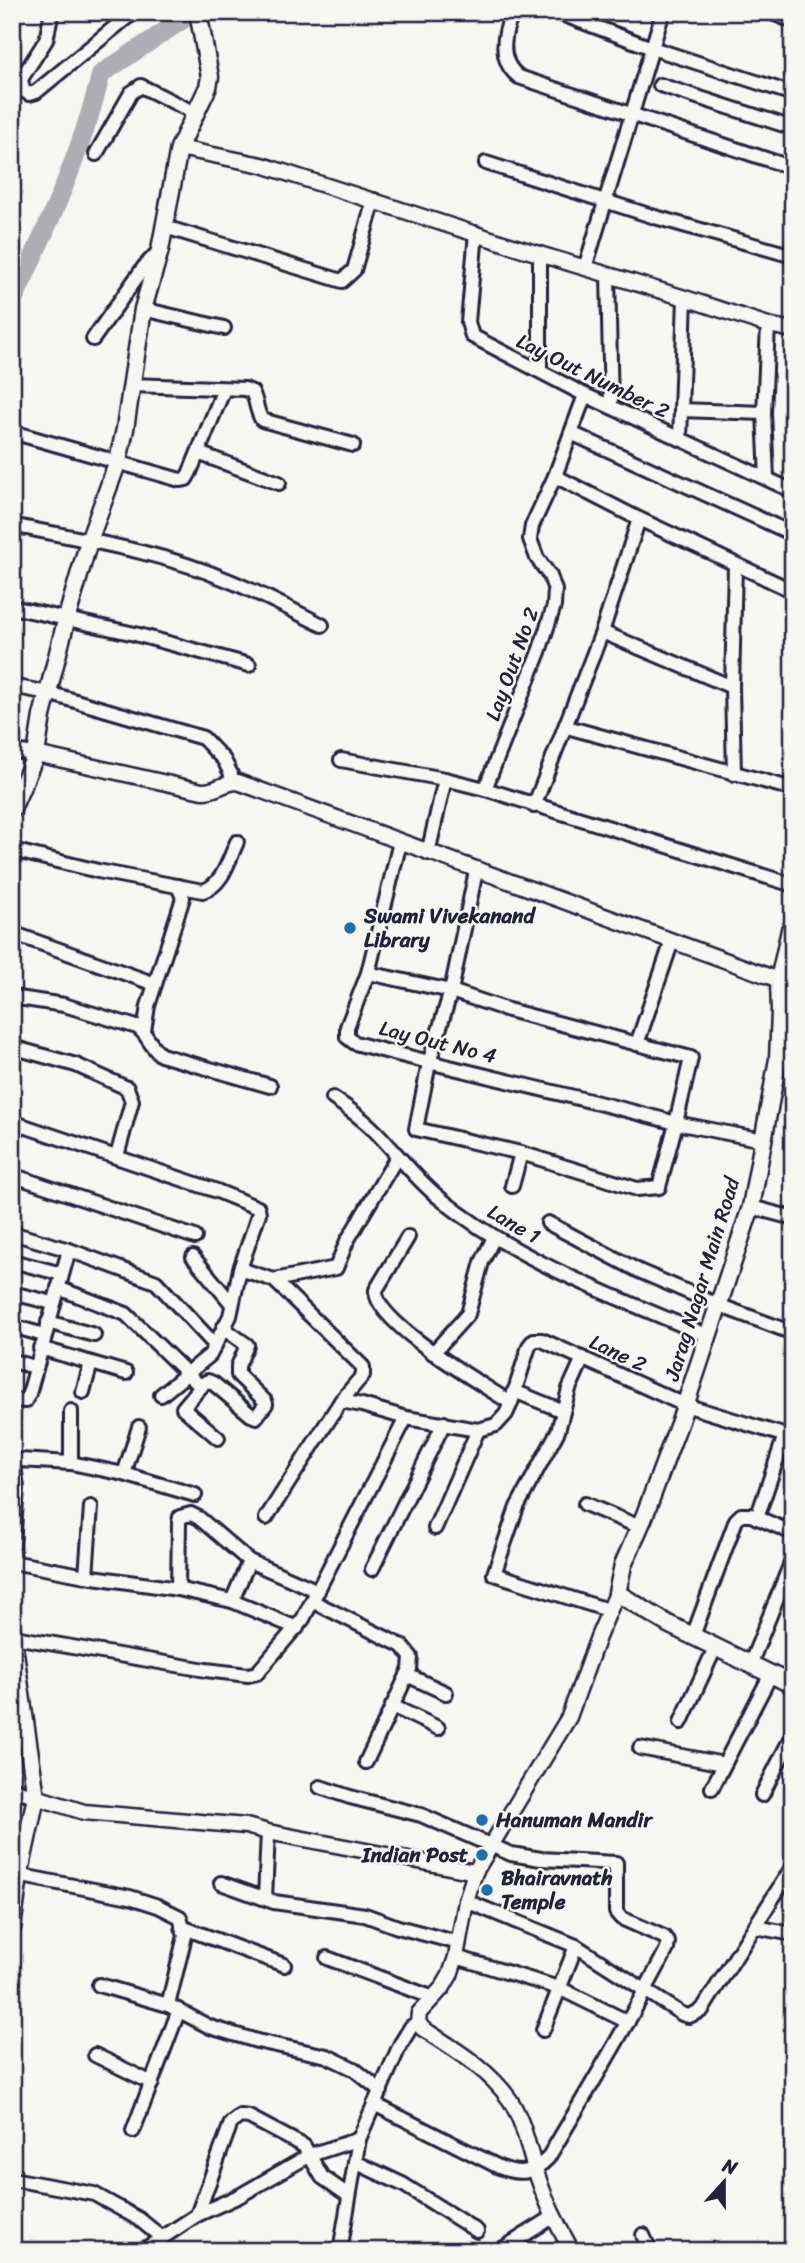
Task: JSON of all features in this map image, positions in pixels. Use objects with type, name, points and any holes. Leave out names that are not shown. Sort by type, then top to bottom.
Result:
[{"type":"main road","points":[[12,809],[36,754],[67,617],[89,541],[118,461],[143,309],[160,250],[179,148],[208,87],[210,77],[198,12]]},
{"type":"main road","name":"Jarag Nagar Main Road","points":[[617,1593],[623,1565],[640,1527],[685,1405],[751,1207],[778,1059],[780,1012],[790,930],[793,927]]},
{"type":"main road","points":[[617,1593],[715,1648],[793,1685]]},
{"type":"main road","points":[[12,1928],[15,1875],[36,1797],[13,1634]]},
{"type":"street","points":[[52,12],[46,40],[20,79],[23,90],[29,94],[36,92],[134,13]]},
{"type":"street","points":[[513,12],[504,52],[512,71],[519,77],[793,168]]},
{"type":"street","points":[[556,12],[652,48],[793,94]]},
{"type":"street","points":[[584,268],[663,12]]},
{"type":"street","points":[[770,12],[793,21]]},
{"type":"street","points":[[660,85],[793,128]]},
{"type":"street","points":[[96,154],[131,93],[141,86],[195,114]]},
{"type":"street","points":[[179,148],[262,165],[584,268],[768,325],[793,330]]},
{"type":"street","points":[[486,163],[656,217],[793,256]]},
{"type":"street","points":[[165,227],[342,281],[355,270],[373,200]]},
{"type":"street","name":"Lay Out Number 2","points":[[476,233],[468,322],[472,336],[585,395],[793,491]]},
{"type":"street","points":[[93,339],[144,267],[160,250]]},
{"type":"street","points":[[540,254],[540,371]]},
{"type":"street","points":[[608,275],[611,407]]},
{"type":"street","points":[[680,439],[685,298]]},
{"type":"street","points":[[143,309],[224,328]]},
{"type":"street","points":[[767,478],[764,413],[768,325]]},
{"type":"street","points":[[131,385],[245,389],[252,391],[262,420],[353,445]]},
{"type":"street","points":[[12,432],[118,461],[172,480],[186,479],[224,389]]},
{"type":"street","points":[[585,395],[555,476],[735,565],[793,590]]},
{"type":"street","points":[[681,410],[764,413]]},
{"type":"street","points":[[571,433],[793,534]]},
{"type":"street","points":[[198,453],[279,483]]},
{"type":"street","name":"Lay Out No 2","points":[[485,789],[539,652],[554,606],[555,590],[550,576],[537,558],[530,539],[532,526],[555,476]]},
{"type":"street","points":[[534,806],[602,632],[639,519]]},
{"type":"street","points":[[12,525],[175,562],[225,579],[322,625]]},
{"type":"street","points":[[734,774],[732,687],[735,565]]},
{"type":"street","points":[[12,607],[67,617],[249,665]]},
{"type":"street","points":[[602,632],[732,687]]},
{"type":"street","points":[[12,686],[48,693],[203,738],[229,769],[234,782]]},
{"type":"street","points":[[567,726],[793,789]]},
{"type":"street","points":[[12,751],[201,791],[215,790],[234,782],[268,792],[672,942],[784,977]]},
{"type":"street","points":[[341,760],[485,789],[793,885]]},
{"type":"street","points":[[428,853],[445,779]]},
{"type":"street","points":[[12,850],[98,871],[203,891],[217,882],[237,842]]},
{"type":"street","name":"Lay Out No 4","points":[[400,842],[368,973],[347,1027],[347,1037],[355,1044],[676,1123],[763,1140]]},
{"type":"street","points":[[368,973],[451,990],[508,1010],[691,1058],[659,1187],[637,1189],[521,1153],[416,1129],[429,1063],[451,990],[476,871]]},
{"type":"street","points":[[144,1031],[148,1006],[183,898],[184,887]]},
{"type":"street","points":[[12,933],[155,984]]},
{"type":"street","points":[[637,1044],[672,942]]},
{"type":"street","points":[[12,997],[64,1004],[137,1027],[144,1031],[161,1055],[270,1086]]},
{"type":"street","points":[[12,1047],[76,1065],[127,1088],[132,1101],[117,1156]]},
{"type":"street","name":"Lane 1","points":[[333,1098],[376,1132],[397,1157],[442,1200],[494,1237],[573,1278],[708,1336]]},
{"type":"street","points":[[12,1122],[117,1156],[240,1199],[258,1208],[248,1272],[232,1304],[231,1333]]},
{"type":"street","points":[[512,1186],[521,1153]]},
{"type":"street","points":[[274,1280],[336,1268],[347,1241],[397,1157]]},
{"type":"street","points":[[12,1175],[195,1237]]},
{"type":"street","points":[[751,1207],[793,1218]]},
{"type":"street","points":[[548,1223],[639,1271],[793,1333]]},
{"type":"street","points":[[12,1233],[69,1250],[156,1282],[215,1345]]},
{"type":"street","points":[[408,1237],[376,1290],[375,1297],[381,1308],[433,1353],[512,1397],[563,1410]]},
{"type":"street","points":[[433,1353],[468,1314],[482,1262],[494,1237]]},
{"type":"street","points":[[12,1401],[25,1401],[29,1394],[69,1250]]},
{"type":"street","points":[[193,1257],[232,1304]]},
{"type":"street","points":[[12,1261],[62,1274]]},
{"type":"street","points":[[248,1272],[274,1280],[363,1367],[362,1375],[341,1401],[266,1518]]},
{"type":"street","points":[[58,1288],[126,1314],[194,1380]]},
{"type":"street","points":[[12,1293],[53,1303]]},
{"type":"street","points":[[12,1326],[94,1335]]},
{"type":"street","points":[[218,1438],[184,1411],[184,1404],[194,1380],[215,1345],[231,1333]]},
{"type":"street","points":[[161,1395],[194,1380],[208,1381],[251,1415],[256,1417],[260,1414],[265,1401],[238,1375],[238,1366],[247,1345],[231,1333]]},
{"type":"street","name":"Lane 2","points":[[512,1397],[529,1346],[534,1340],[542,1340],[685,1405],[789,1436]]},
{"type":"street","points":[[40,1348],[126,1373]]},
{"type":"street","points":[[583,1358],[569,1389],[558,1431],[517,1507],[494,1574],[608,1610]]},
{"type":"street","points":[[12,1361],[35,1367]]},
{"type":"street","points":[[83,1392],[91,1363]]},
{"type":"street","points":[[341,1401],[405,1418],[478,1430],[496,1425],[506,1414],[512,1397]]},
{"type":"street","points":[[71,1411],[71,1463]]},
{"type":"street","points":[[13,1634],[247,1675],[257,1674],[297,1628],[333,1563],[405,1418]]},
{"type":"street","points":[[372,1569],[444,1423]]},
{"type":"street","points":[[124,1474],[139,1427]]},
{"type":"street","points":[[435,1528],[478,1430]]},
{"type":"street","points":[[757,1518],[789,1436]]},
{"type":"street","points":[[195,1495],[124,1474],[71,1463],[15,1461],[16,1511],[12,1560],[86,1576],[178,1589],[232,1601],[297,1628]]},
{"type":"street","points":[[586,1504],[640,1527]]},
{"type":"street","points":[[86,1576],[91,1507]]},
{"type":"street","points":[[178,1589],[179,1522],[184,1515],[191,1514],[249,1561],[402,1646],[411,1657],[407,1675],[366,1762]]},
{"type":"street","points":[[693,1636],[736,1520],[745,1514],[793,1534]]},
{"type":"street","points":[[750,1665],[793,1558]]},
{"type":"street","points":[[232,1601],[249,1561]]},
{"type":"street","points":[[572,2251],[552,2217],[521,2119],[509,2099],[496,2083],[463,2055],[422,2028],[418,2022],[419,2013],[443,1987],[450,1975],[475,1872],[569,1717],[608,1610],[617,1593]]},
{"type":"street","points":[[681,1722],[715,1648]]},
{"type":"street","points":[[712,1788],[771,1674]]},
{"type":"street","points":[[407,1675],[446,1693]]},
{"type":"street","points":[[392,1706],[439,1728]]},
{"type":"street","points":[[762,1795],[793,1734]]},
{"type":"street","points":[[640,1748],[724,1763]]},
{"type":"street","points":[[320,1787],[421,1815],[511,1854],[541,1859],[616,1863],[616,1912],[621,1918],[664,1937],[668,1942],[667,1949],[628,2022],[548,2158],[535,2170],[520,2173],[509,2171],[374,2104]]},
{"type":"street","points":[[12,1788],[83,1812],[246,1826],[475,1872]]},
{"type":"street","points":[[265,1898],[268,1832]]},
{"type":"street","points":[[466,1901],[576,1946],[682,2014],[695,2015],[702,2010],[793,1866]]},
{"type":"street","points":[[15,1875],[130,1896],[180,1917],[185,1936],[173,2008],[152,2083],[133,2131]]},
{"type":"street","points":[[221,1883],[274,1902],[365,1915],[559,1987],[628,2022]]},
{"type":"street","points":[[183,1927],[284,1965]]},
{"type":"street","points":[[754,1927],[793,1934]]},
{"type":"street","points":[[543,2030],[576,1946]]},
{"type":"street","points":[[327,1958],[431,1997]]},
{"type":"street","points":[[99,1985],[173,2008],[210,2027],[257,2041],[327,2056],[354,2069],[381,2091]]},
{"type":"street","points":[[340,2251],[359,2139],[400,2045],[418,2022]]},
{"type":"street","points":[[95,2055],[152,2083]]},
{"type":"street","points":[[197,2215],[219,2150],[234,2119],[240,2116],[249,2117],[304,2146],[322,2177],[348,2195]]},
{"type":"street","points":[[142,2251],[197,2215],[239,2196],[310,2155],[359,2139]]},
{"type":"street","points":[[355,2162],[404,2185],[477,2231]]},
{"type":"street","points":[[12,2179],[94,2194],[139,2219],[161,2237]]},
{"type":"street","points":[[499,2251],[552,2217]]},
{"type":"street","points":[[643,2235],[650,2251]]},
{"type":"waterway","points":[[12,303],[73,162],[101,74],[194,12]]},
{"type":"place","name":"Swami Vivekanand Library","points":[[350,928]]},
{"type":"place","name":"Hanuman Mandir","points":[[482,1820]]},
{"type":"place","name":"Indian Post","points":[[482,1855]]},
{"type":"place","name":"Bhairavnath Temple","points":[[487,1890]]}]
